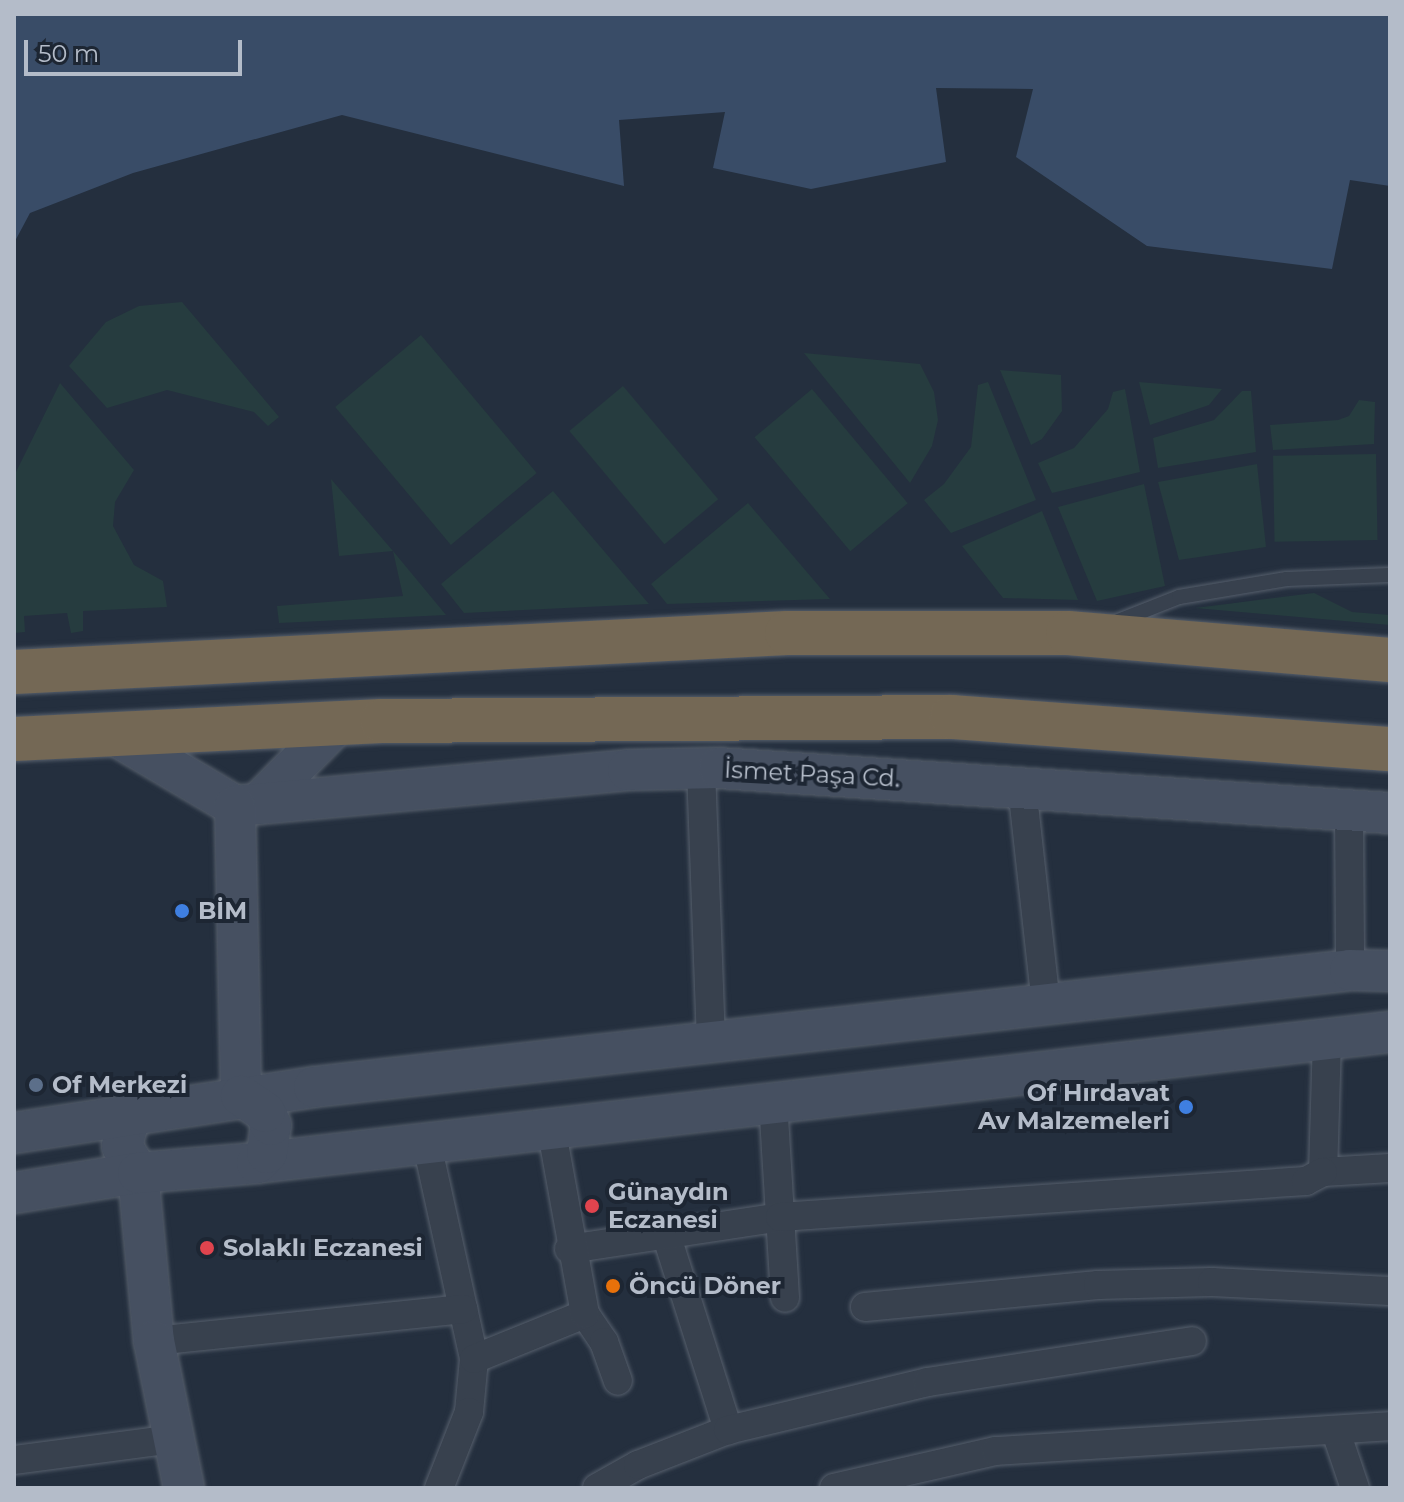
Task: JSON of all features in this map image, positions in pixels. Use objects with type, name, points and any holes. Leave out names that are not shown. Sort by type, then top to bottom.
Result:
[{"type":"highway","points":[[14,672],[787,633],[1085,635],[1390,660]]},
{"type":"highway","points":[[14,739],[338,723],[952,717],[1390,749]]},
{"type":"street","points":[[234,1097],[246,805],[338,723]]},
{"type":"street","points":[[115,735],[246,805]]},
{"type":"street","points":[[701,769],[711,1043]]},
{"type":"street","name":"İsmet Paşa Cd.","points":[[246,805],[628,770],[701,769],[1022,787],[1390,813]]},
{"type":"street","points":[[1022,787],[1046,1006]]},
{"type":"street","points":[[1349,810],[1350,970]]},
{"type":"street","points":[[14,1133],[234,1097],[1350,970],[1390,971]]},
{"type":"street","points":[[14,1193],[138,1173],[250,1165],[426,1140],[1390,1032]]},
{"type":"street","points":[[1323,1172],[1327,1039]]},
{"type":"street","points":[[234,1097],[255,1102],[271,1125],[267,1153],[250,1165]]},
{"type":"street","points":[[773,1101],[785,1298]]},
{"type":"street","points":[[130,1116],[122,1146],[138,1173],[154,1341],[184,1488]]},
{"type":"street","points":[[551,1126],[569,1249],[585,1314],[604,1342],[618,1381]]},
{"type":"street","points":[[426,1140],[474,1359],[469,1412],[439,1488]]},
{"type":"street","points":[[569,1249],[780,1217],[1306,1181],[1323,1172],[1390,1168]]},
{"type":"street","points":[[666,1234],[728,1430]]},
{"type":"street","points":[[865,1307],[1141,1284],[1390,1291]]},
{"type":"street","points":[[154,1341],[463,1309]]},
{"type":"street","points":[[474,1359],[585,1314]]},
{"type":"street","points":[[597,1488],[638,1465],[728,1430],[928,1382],[1192,1341]]},
{"type":"street","points":[[834,1488],[996,1451],[1336,1432],[1390,1426]]},
{"type":"street","points":[[1336,1432],[1355,1488]]},
{"type":"street","points":[[14,1460],[174,1439]]},
{"type":"lane","points":[[1085,635],[1179,597],[1287,579],[1390,575]]},
{"type":"green space","points":[[182,302],[279,417],[268,426],[254,412],[167,390],[107,408],[69,366],[106,322],[139,306]]},
{"type":"green space","points":[[421,335],[537,473],[451,545],[335,407]]},
{"type":"green space","points":[[804,353],[920,364],[934,392],[938,420],[932,446],[910,483]]},
{"type":"green space","points":[[1000,370],[1061,375],[1062,411],[1042,439],[1031,445]]},
{"type":"green space","points":[[988,382],[1036,500],[951,533],[924,500],[944,484],[971,447],[978,385]]},
{"type":"green space","points":[[1139,382],[1222,389],[1209,405],[1150,425]]},
{"type":"green space","points":[[60,383],[134,470],[115,502],[113,526],[134,565],[163,581],[167,607],[83,611],[83,631],[71,633],[67,613],[24,616],[25,632],[14,633],[14,476]]},
{"type":"green space","points":[[623,386],[718,499],[665,544],[569,431]]},
{"type":"green space","points":[[812,389],[908,503],[850,551],[755,437]]},
{"type":"green space","points":[[1125,389],[1140,472],[1052,493],[1038,463],[1074,448],[1108,409],[1113,392]]},
{"type":"green space","points":[[1242,391],[1251,391],[1256,452],[1158,468],[1153,438],[1214,420]]},
{"type":"green space","points":[[1359,400],[1375,402],[1374,444],[1273,450],[1270,425],[1338,420],[1349,416]]},
{"type":"green space","points":[[1376,454],[1378,540],[1275,542],[1273,456]]},
{"type":"green space","points":[[1257,464],[1266,547],[1179,560],[1158,482]]},
{"type":"green space","points":[[331,479],[393,551],[339,556]]},
{"type":"green space","points":[[1144,484],[1165,586],[1097,601],[1058,507]]},
{"type":"green space","points":[[553,491],[649,604],[464,613],[441,584]]},
{"type":"green space","points":[[748,503],[830,599],[667,604],[651,584]]},
{"type":"green space","points":[[1042,511],[1078,600],[1003,598],[962,546]]},
{"type":"green space","points":[[393,551],[446,615],[279,623],[277,606],[403,596]]},
{"type":"green space","points":[[1314,593],[1352,612],[1390,615],[1390,625],[1195,608]]},
{"type":"water","points":[[14,14],[1390,14],[1390,186],[1350,180],[1332,269],[1147,246],[1016,157],[1033,89],[936,88],[946,162],[811,189],[713,168],[725,112],[619,120],[624,186],[342,115],[133,173],[30,213],[14,243]]},
{"type":"place","name":"BİM","points":[[182,911]]},
{"type":"place","name":"Of Merkezi","points":[[36,1085]]},
{"type":"place","name":"Of Hırdavat Av Malzemeleri","points":[[1186,1107]]},
{"type":"place","name":"Günaydın Eczanesi","points":[[592,1206]]},
{"type":"place","name":"Solaklı Eczanesi","points":[[207,1248]]},
{"type":"place","name":"Öncü Döner","points":[[613,1286]]}]
